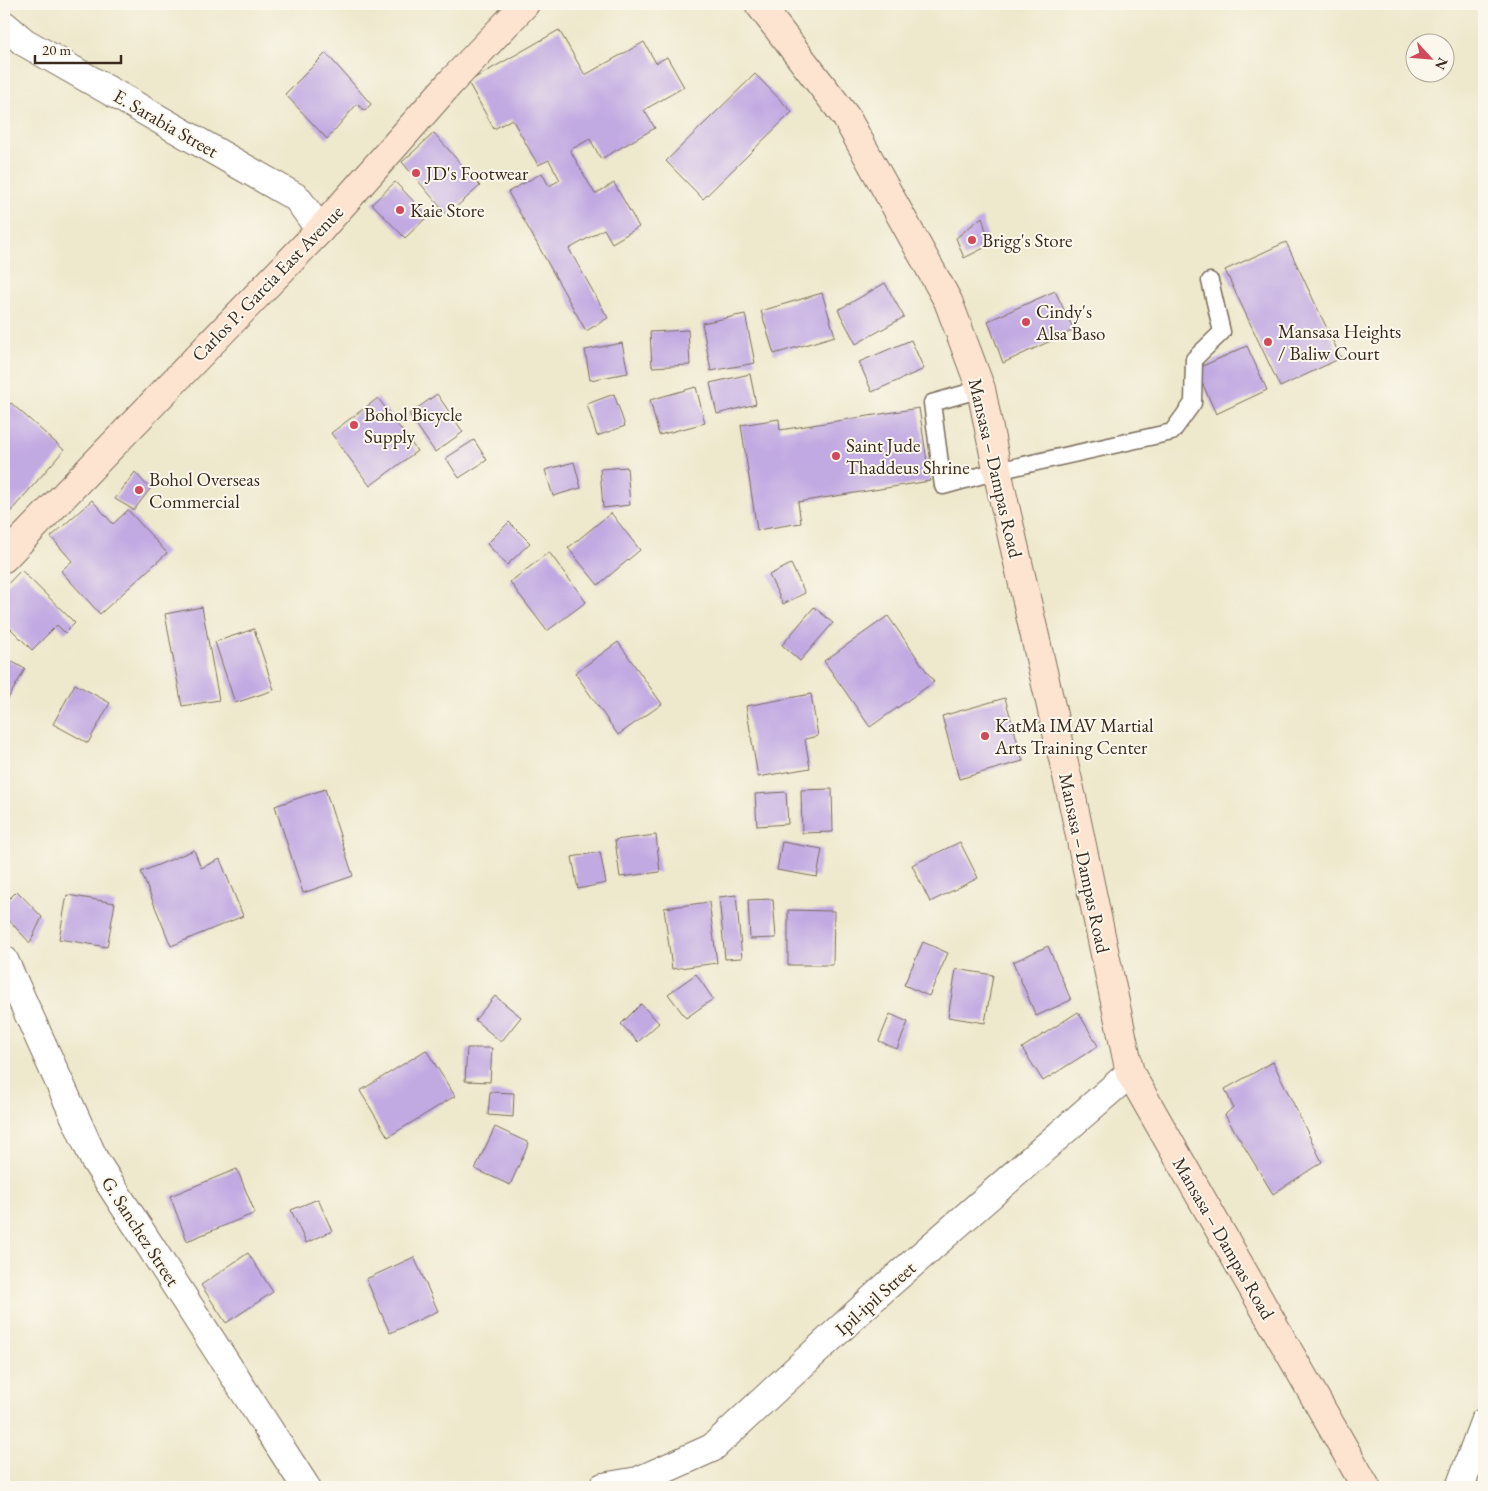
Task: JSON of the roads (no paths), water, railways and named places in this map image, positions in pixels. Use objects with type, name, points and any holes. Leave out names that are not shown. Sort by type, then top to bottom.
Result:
[{"type":"main road","name":"Carlos P. Garcia East Avenue","points":[[4,558],[320,230],[450,84],[526,4]]},
{"type":"main road","name":"Mansasa – Dampas Road","points":[[759,4],[846,117],[948,301],[981,389],[1072,798],[1130,1074],[1366,1487]]},
{"type":"street","name":"E. Sarabia Street","points":[[4,25],[24,42],[296,198],[320,230]]},
{"type":"street","name":"G. Sanchez Street","points":[[4,960],[94,1159],[306,1487]]},
{"type":"street","name":"Ipil-ipil Street","points":[[603,1487],[638,1481],[712,1448],[881,1291],[1130,1074]]},
{"type":"street","points":[[1460,1487],[1484,1422]]},
{"type":"lane","points":[[981,389],[932,403],[943,486],[998,471],[1172,432],[1193,403],[1194,359],[1222,332],[1210,281]]},
{"type":"place","name":"JD's Footwear","points":[[416,173]]},
{"type":"place","name":"Kaie Store","points":[[400,210]]},
{"type":"place","name":"Brigg's Store","points":[[972,240]]},
{"type":"place","name":"Cindy's Alsa Baso","points":[[1026,322]]},
{"type":"place","name":"Mansasa Heights / Baliw Court","points":[[1268,342]]},
{"type":"place","name":"Bohol Bicycle Supply","points":[[354,425]]},
{"type":"place","name":"Saint Jude Thaddeus Shrine","points":[[836,456]]},
{"type":"place","name":"Bohol Overseas Commercial","points":[[139,490]]},
{"type":"place","name":"KatMa IMAV Martial Arts Training Center","points":[[985,736]]}]
